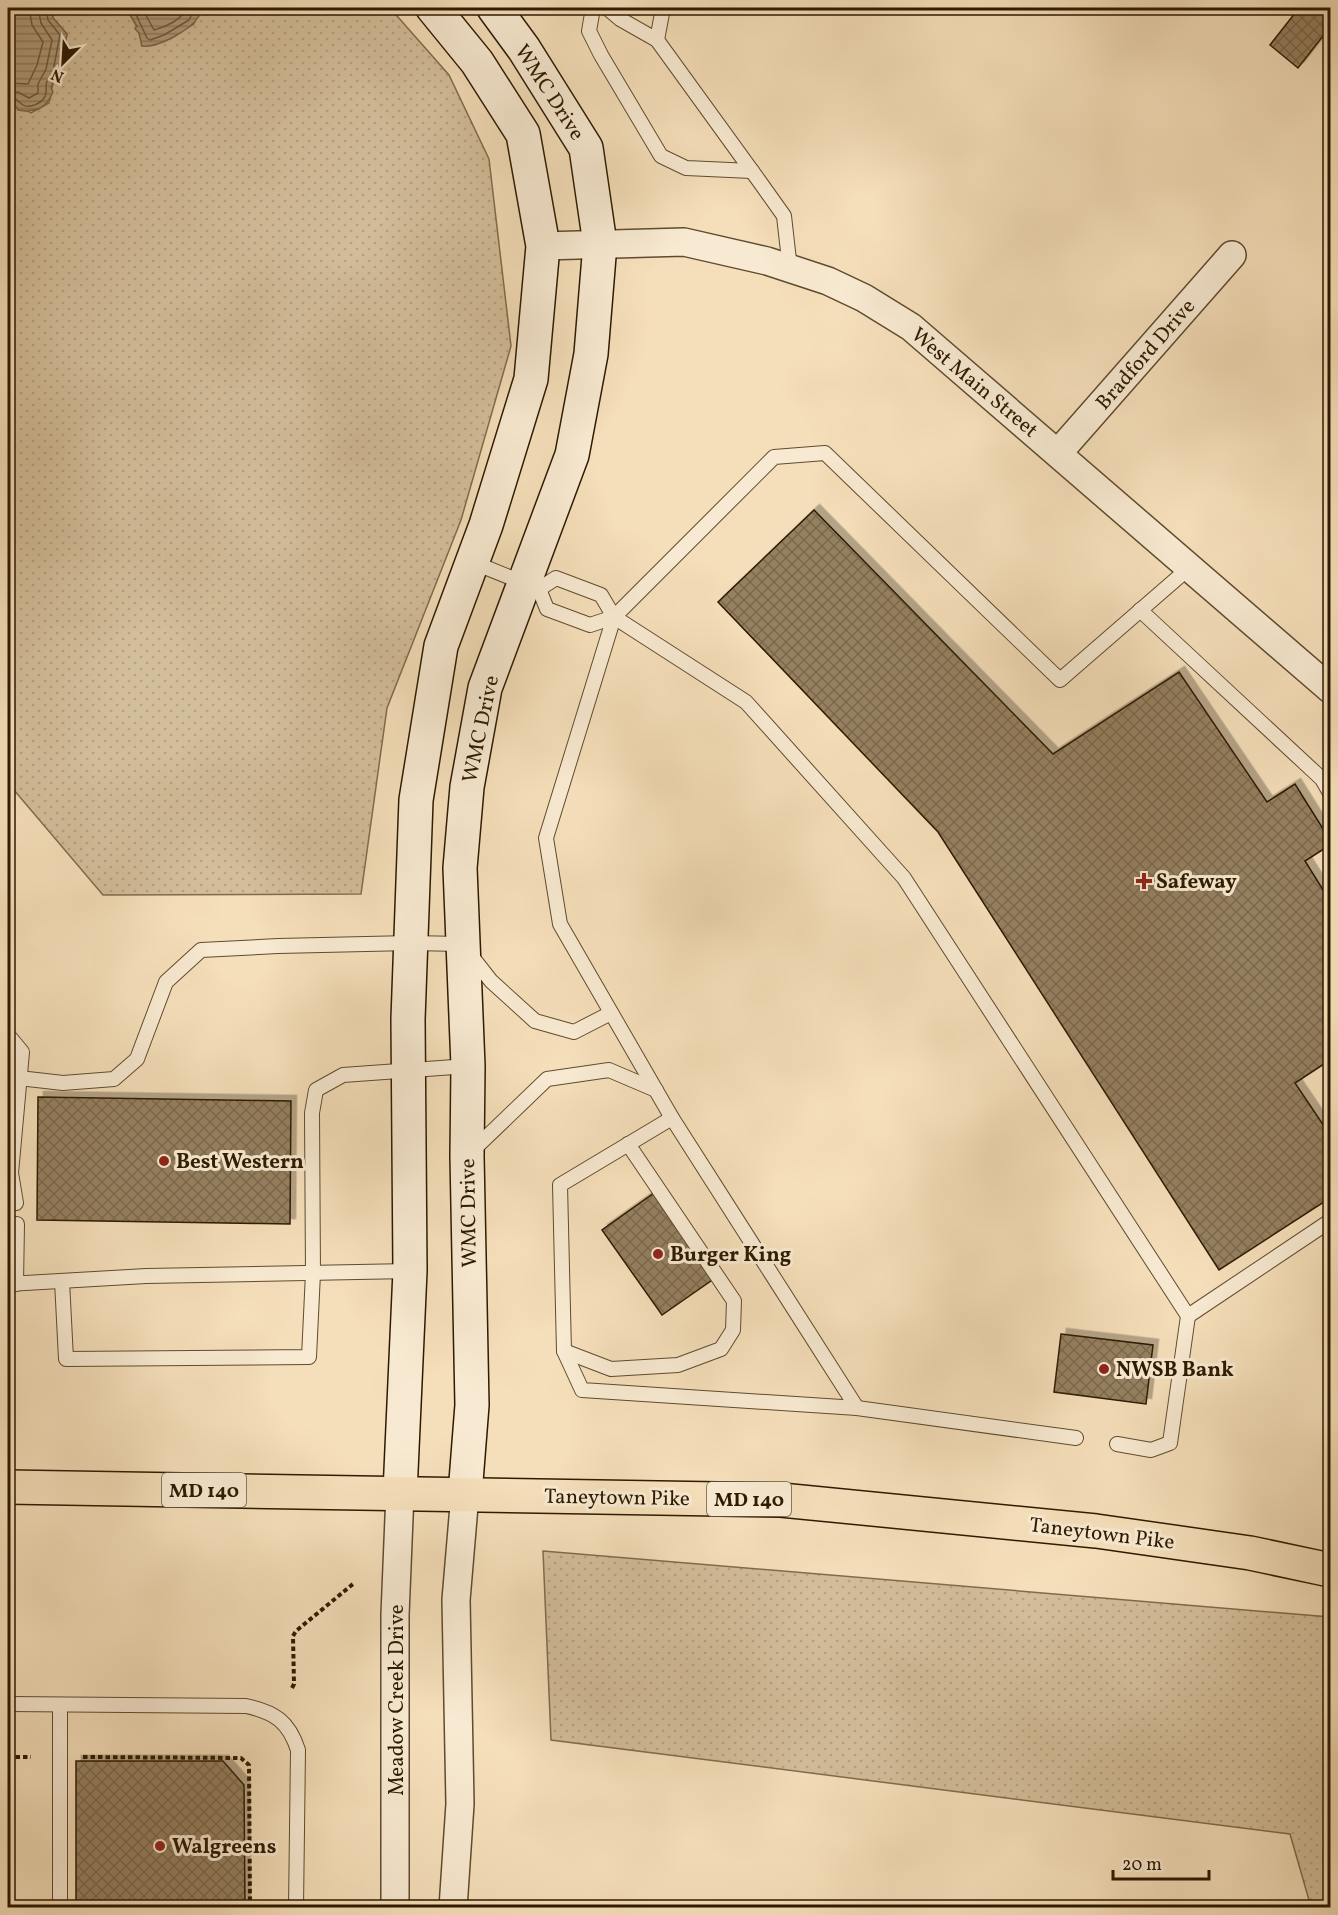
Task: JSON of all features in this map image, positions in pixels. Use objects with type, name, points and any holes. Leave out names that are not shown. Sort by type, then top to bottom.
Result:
[{"type":"highway","name":"Taneytown Pike","points":[[8,1487],[781,1500],[1096,1531],[1250,1553],[1330,1570]]},
{"type":"main road","points":[[400,1493],[410,1271],[408,1070],[416,800],[441,646],[472,562],[531,380],[543,246],[523,134],[477,62],[434,8]]},
{"type":"main road","name":"WMC Drive","points":[[465,1494],[472,1405],[467,1156],[468,1066],[460,868],[468,787],[485,688],[531,586],[572,456],[591,354],[600,244],[586,148],[524,49],[494,8]]},
{"type":"street","name":"West Main Street","points":[[543,246],[684,242],[767,261],[828,281],[864,298],[912,327],[1330,689]]},
{"type":"street","name":"Bradford Drive","points":[[1058,453],[1232,255]]},
{"type":"street","name":"Meadow Creek Drive","points":[[395,1908],[395,1615],[400,1493]]},
{"type":"street","points":[[453,1908],[459,1804],[456,1600],[465,1494]]},
{"type":"lane","points":[[593,8],[589,31],[662,156],[686,168],[752,171]]},
{"type":"lane","points":[[607,8],[620,19],[657,40],[784,216],[790,269]]},
{"type":"lane","points":[[657,40],[663,8]]},
{"type":"lane","points":[[472,562],[531,586],[547,609],[590,625],[614,617],[774,457],[825,453],[1060,680],[1189,568]]},
{"type":"lane","points":[[531,586],[556,578],[601,595],[614,617],[746,702],[904,878],[1188,1316],[1170,1443],[1151,1450],[1117,1444]]},
{"type":"lane","points":[[1140,610],[1322,779],[1330,793]]},
{"type":"lane","points":[[614,617],[546,838],[560,924],[672,1118],[857,1408]]},
{"type":"lane","points":[[19,1078],[63,1083],[114,1079],[137,1059],[166,982],[201,950],[278,946],[462,944],[491,981],[535,1022],[573,1032],[611,1013]]},
{"type":"lane","points":[[8,1035],[22,1053],[9,1171],[16,1203]]},
{"type":"lane","points":[[62,1281],[66,1359],[309,1357],[313,1273],[312,1113],[316,1090],[343,1075],[468,1066]]},
{"type":"lane","points":[[467,1156],[547,1079],[609,1070],[656,1090]]},
{"type":"lane","points":[[672,1118],[560,1185],[564,1351],[582,1390],[857,1408],[1076,1438]]},
{"type":"lane","points":[[564,1351],[611,1369],[678,1365],[721,1349],[733,1330],[734,1301],[628,1144]]},
{"type":"lane","points":[[1188,1316],[1330,1221]]},
{"type":"lane","points":[[17,1224],[12,1284],[146,1276],[410,1271]]},
{"type":"lane","points":[[8,1704],[246,1706],[267,1712],[285,1724],[294,1736],[298,1750],[296,1908]]},
{"type":"lane","points":[[60,1705],[60,1908]]},
{"type":"path","points":[[292,1688],[294,1684],[293,1636],[296,1631],[353,1584]]},
{"type":"path","points":[[241,1758],[245,1753]]},
{"type":"path","points":[[74,1756],[241,1758],[249,1765],[250,1908]]},
{"type":"path","points":[[8,1757],[31,1757]]},
{"type":"shaded area","points":[[51,8],[126,8],[141,39],[154,45],[194,24],[197,12],[203,12],[206,8],[390,8],[449,75],[489,159],[511,346],[461,520],[387,708],[361,894],[103,895],[8,783],[8,108],[15,104],[31,113],[49,103],[67,34],[53,18]]},
{"type":"shaded area","points":[[543,1551],[1330,1617],[1330,1907],[1311,1907],[1290,1834],[551,1740]]},
{"type":"water","points":[[8,8],[51,8],[53,18],[67,34],[60,67],[63,76],[53,81],[51,88],[53,92],[50,98],[43,106],[35,110],[18,110],[15,105],[8,108]]},
{"type":"water","points":[[126,8],[206,8],[203,12],[198,13],[199,16],[195,21],[182,32],[157,44],[142,46],[139,33],[135,29],[137,26]]},
{"type":"building","points":[[1299,8],[1330,8],[1330,27],[1298,68],[1270,45]]},
{"type":"building","name":"Safeway","points":[[814,510],[1053,754],[1179,672],[1267,802],[1295,784],[1330,840],[1330,845],[1305,861],[1330,901],[1330,1060],[1295,1083],[1330,1135],[1330,1198],[1219,1270],[938,832],[718,602]]},
{"type":"building","name":"Best Western","points":[[38,1097],[291,1101],[290,1224],[37,1220]]},
{"type":"building","name":"Burger King","points":[[654,1193],[715,1278],[662,1315],[602,1230]]},
{"type":"building","name":"NWSB Bank","points":[[1061,1334],[1153,1345],[1146,1404],[1054,1392]]},
{"type":"building","name":"Walgreens","points":[[76,1761],[223,1761],[244,1785],[245,1908],[76,1908]]},
{"type":"place","name":"Safeway","points":[[1144,881]]},
{"type":"place","name":"Best Western","points":[[164,1161]]},
{"type":"place","name":"Burger King","points":[[658,1254]]},
{"type":"place","name":"NWSB Bank","points":[[1104,1369]]},
{"type":"place","name":"Walgreens","points":[[160,1846]]}]
